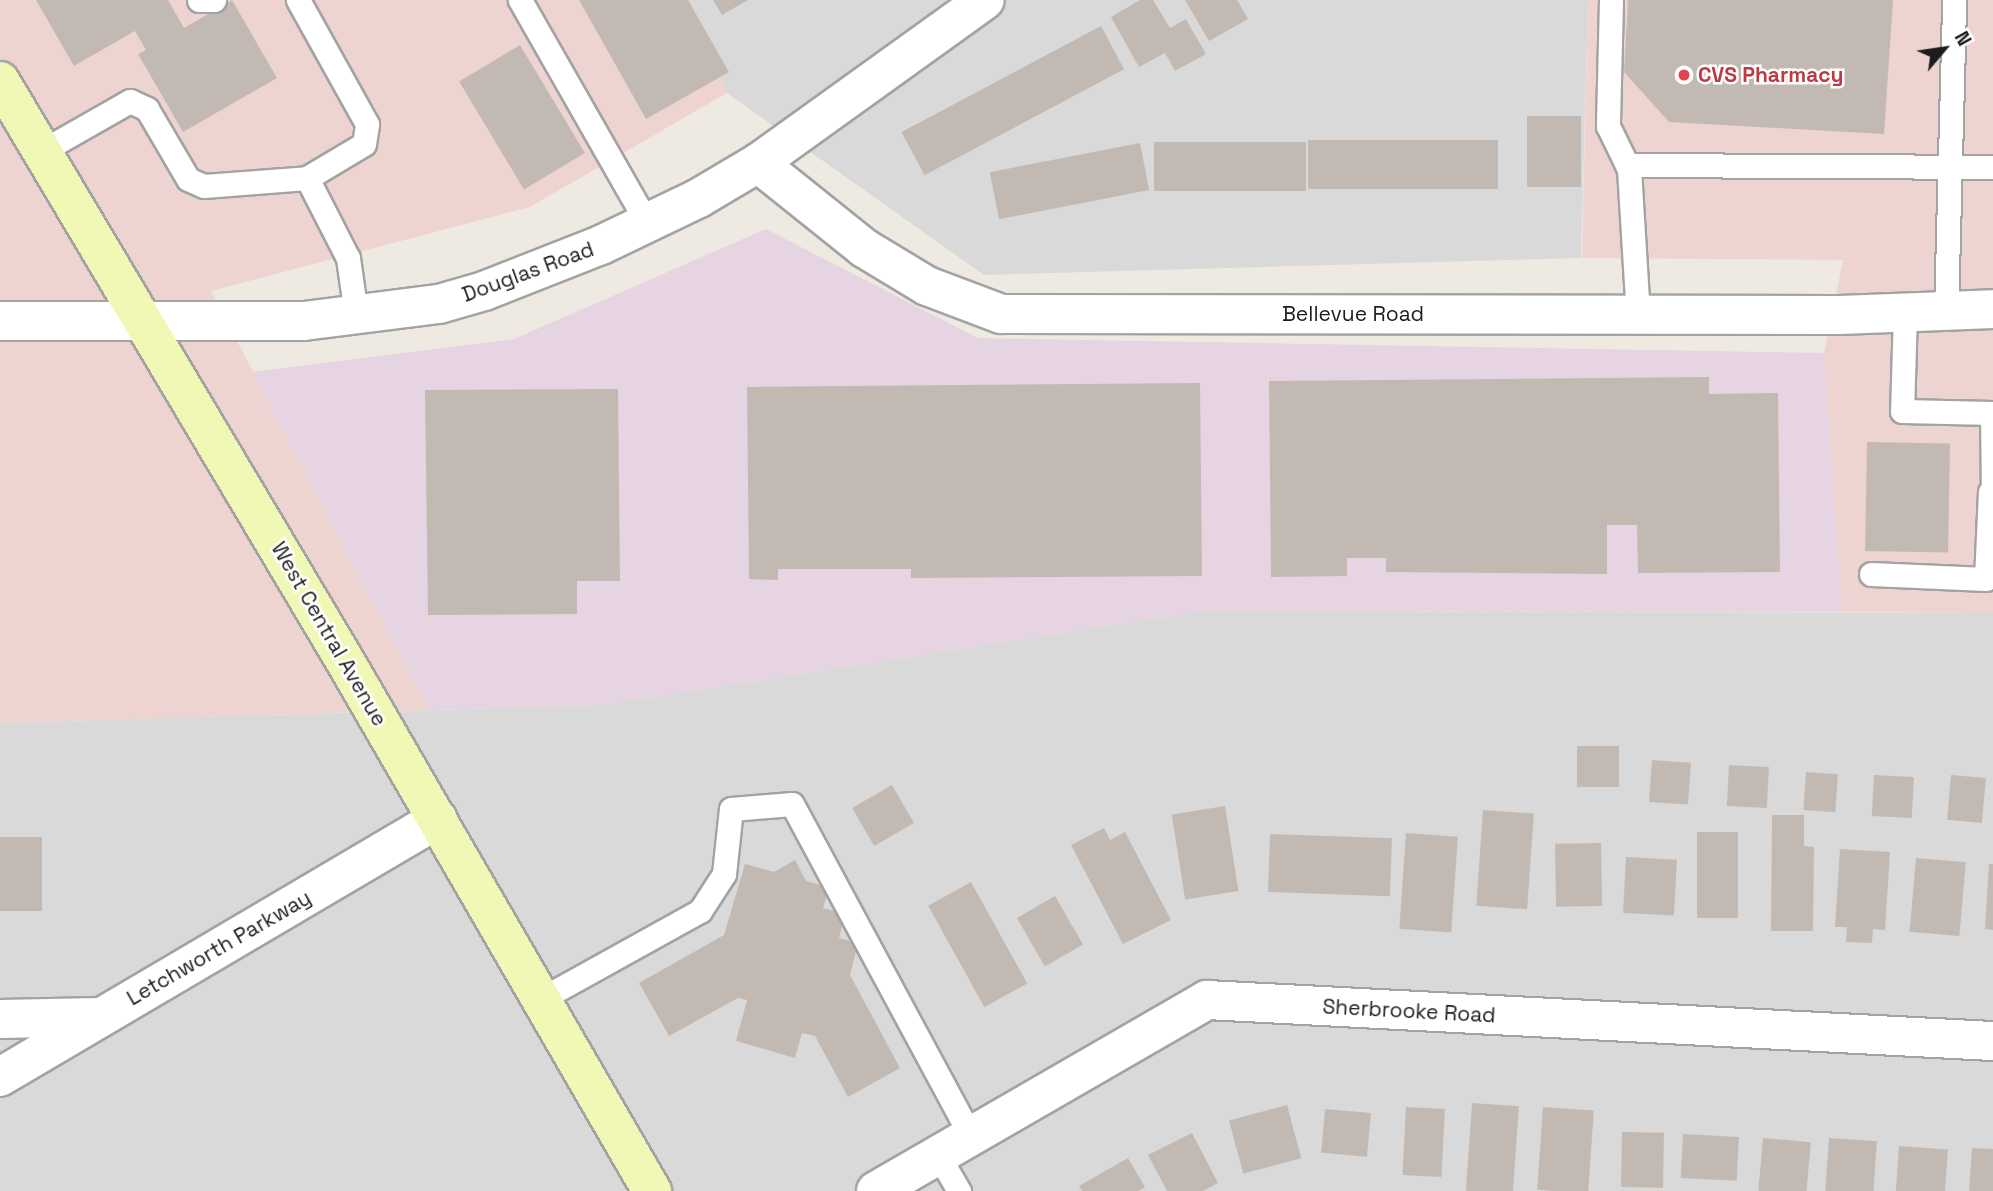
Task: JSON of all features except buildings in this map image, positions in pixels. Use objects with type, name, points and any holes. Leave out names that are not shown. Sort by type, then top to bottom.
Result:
[{"type":"main road","name":"West Central Avenue","points":[[0,81],[438,819],[653,1191]]},
{"type":"street","name":"Douglas Road","points":[[0,321],[304,321],[439,304],[484,291],[647,223],[758,163],[985,0]]},
{"type":"street","name":"Bellevue Road","points":[[758,163],[864,248],[927,286],[1001,314],[1638,315],[1993,309]]},
{"type":"street","name":"Letchworth Parkway","points":[[0,1077],[438,819]]},
{"type":"street","name":"Sherbrooke Road","points":[[876,1191],[1207,1000],[1993,1041]]},
{"type":"street","points":[[0,1019],[102,1017]]},
{"type":"lane","points":[[199,0],[214,0]]},
{"type":"lane","points":[[42,151],[130,101],[147,109],[188,179],[196,183],[204,186],[307,178],[364,144],[367,124],[298,0]]},
{"type":"lane","points":[[520,0],[647,223]]},
{"type":"lane","points":[[1611,0],[1608,126],[1627,165],[1638,315]]},
{"type":"lane","points":[[1946,311],[1954,0]]},
{"type":"lane","points":[[1627,165],[1948,170],[1993,167]]},
{"type":"lane","points":[[307,178],[348,258],[356,314]]},
{"type":"lane","points":[[1871,574],[1986,579],[1992,492],[1992,413],[1902,411],[1905,312]]},
{"type":"lane","points":[[541,999],[700,911],[724,874],[732,809],[792,804],[971,1136]]},
{"type":"lane","points":[[938,1155],[959,1191]]},
{"type":"shaded area","points":[[0,0],[682,0],[727,93],[530,207],[211,291],[429,710],[0,723]]},
{"type":"shaded area","points":[[682,0],[1588,0],[1581,258],[984,275],[727,93]]},
{"type":"shaded area","points":[[1588,0],[1993,0],[1993,613],[1842,612],[1824,353],[1843,260],[1582,258]]},
{"type":"shaded area","points":[[766,229],[978,338],[1824,353],[1842,612],[1202,611],[600,705],[429,710],[253,372],[514,339]]},
{"type":"shaded area","points":[[1202,611],[1993,613],[1993,1191],[0,1191],[0,723],[600,705]]},
{"type":"place","name":"CVS Pharmacy","points":[[1684,75]]}]
